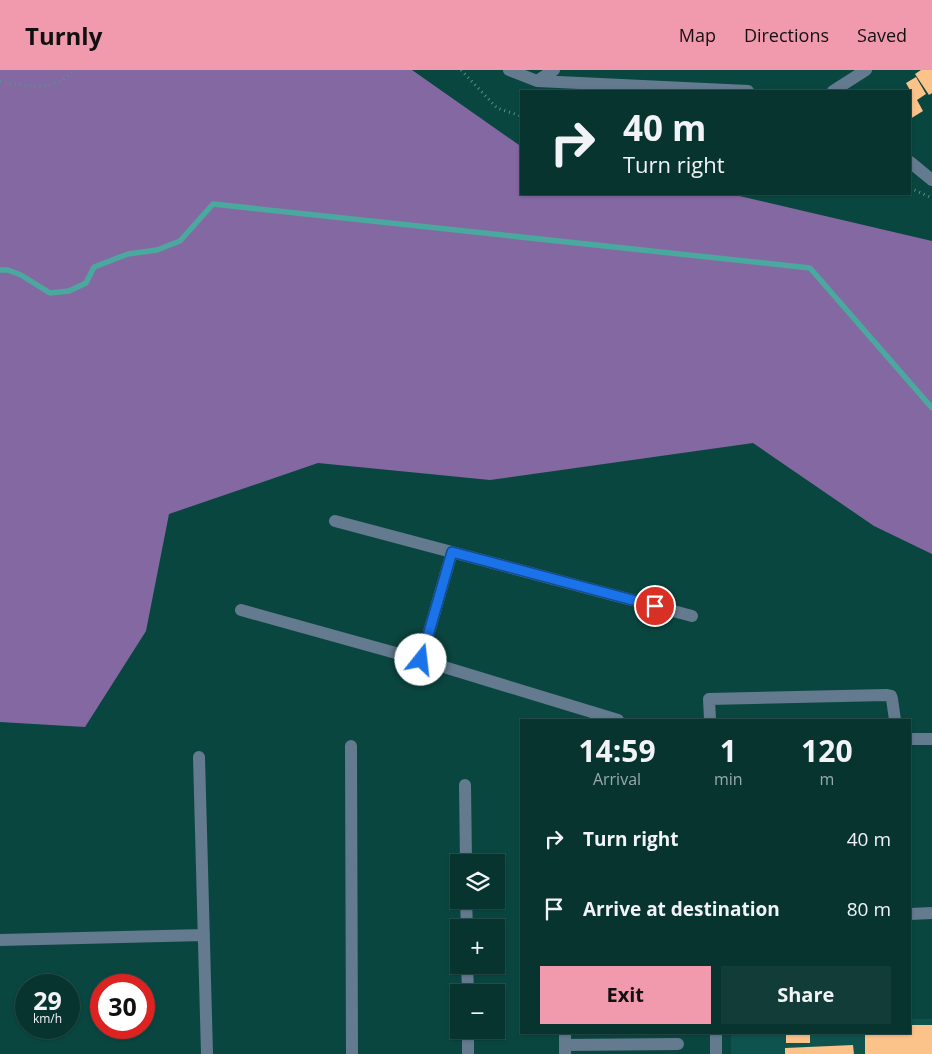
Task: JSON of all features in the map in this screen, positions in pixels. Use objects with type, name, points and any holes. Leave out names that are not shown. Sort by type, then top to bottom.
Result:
[{"type":"street","points":[[509,70],[537,81],[727,90]]},
{"type":"street","points":[[537,81],[554,70]]},
{"type":"street","points":[[835,90],[866,70]]},
{"type":"street","points":[[911,163],[932,180]]},
{"type":"street","points":[[335,521],[692,616]]},
{"type":"street","points":[[421,660],[452,552]]},
{"type":"street","points":[[241,610],[421,660],[615,719]]},
{"type":"street","points":[[710,719],[709,699],[886,695],[891,696],[895,719]]},
{"type":"street","points":[[911,739],[932,739]]},
{"type":"street","points":[[351,746],[352,1054]]},
{"type":"street","points":[[199,757],[206,1054]]},
{"type":"street","points":[[465,785],[466,854]]},
{"type":"street","points":[[911,914],[932,913]]},
{"type":"street","points":[[0,940],[204,935]]},
{"type":"street","points":[[716,1034],[716,1054]]},
{"type":"street","points":[[468,1039],[468,1054]]},
{"type":"street","points":[[565,1044],[678,1044]]},
{"type":"path","points":[[0,81],[30,87],[42,86],[54,84],[76,70]]},
{"type":"path","points":[[461,70],[497,108],[520,116]]},
{"type":"shaded area","points":[[0,70],[412,70],[520,145],[520,195],[735,195],[932,241],[932,554],[874,526],[753,443],[490,480],[318,463],[169,514],[146,631],[85,727],[0,722]]},
{"type":"shaded area","points":[[911,1019],[932,1019],[932,1054],[731,1054],[731,1034],[911,1034]]},
{"type":"building","points":[[921,70],[932,70],[932,93],[929,95],[915,74]]},
{"type":"building","points":[[916,77],[926,94],[917,100],[923,111],[911,118],[911,90],[906,83]]},
{"type":"building","points":[[911,1025],[932,1025],[932,1054],[865,1054],[865,1034],[911,1034]]},
{"type":"building","points":[[786,1034],[810,1034],[810,1043],[786,1043]]},
{"type":"building","points":[[853,1045],[854,1054],[785,1054],[785,1048]]},
{"type":"waterway","points":[[0,270],[8,270],[21,275],[50,293],[69,291],[86,283],[94,267],[128,254],[157,250],[180,241],[213,204],[810,268],[932,408]]},
{"type":"route","points":[[421,660],[452,552],[655,606]]}]
